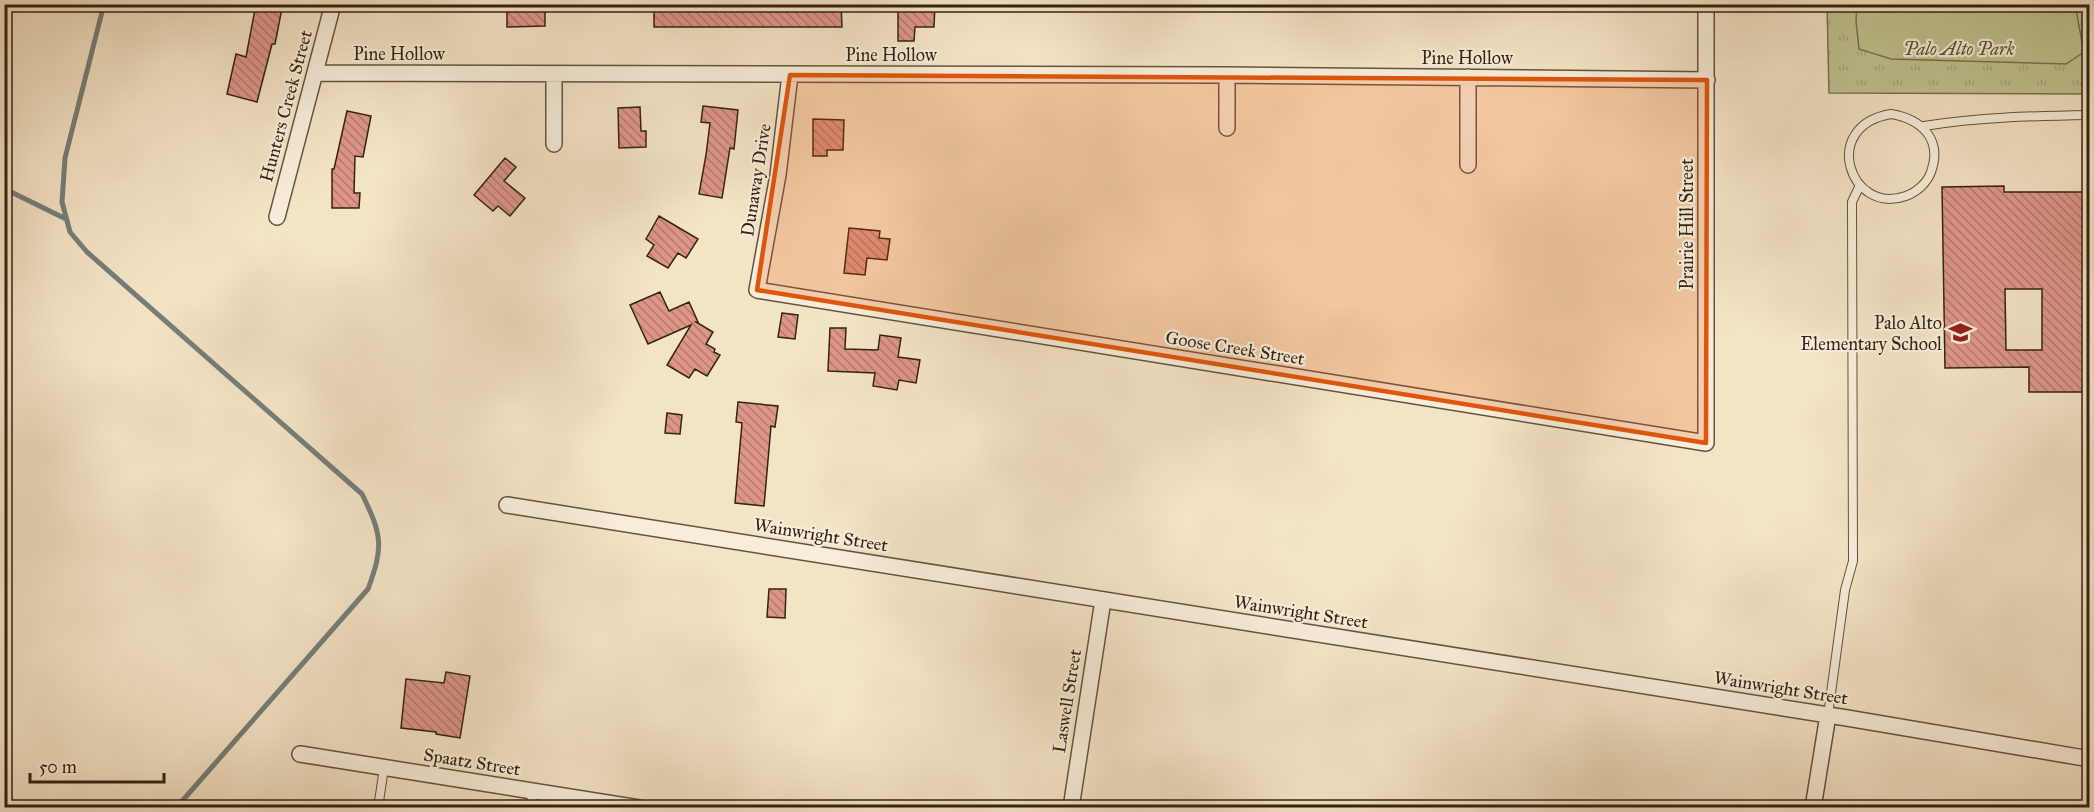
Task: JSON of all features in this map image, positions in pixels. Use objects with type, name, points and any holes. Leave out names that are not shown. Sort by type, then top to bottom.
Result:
[{"type":"street","name":"Hunters Creek Street","points":[[277,217],[333,4]]},
{"type":"street","name":"Prairie Hill Street","points":[[1707,4],[1707,443]]},
{"type":"street","name":"Pine Hollow","points":[[315,73],[1227,75],[1707,80]]},
{"type":"street","points":[[554,74],[554,144]]},
{"type":"street","name":"Dunaway Drive","points":[[757,291],[778,175],[790,75]]},
{"type":"street","points":[[1227,75],[1227,128]]},
{"type":"street","points":[[1468,77],[1468,165]]},
{"type":"street","name":"Goose Creek Street","points":[[757,291],[1707,443]]},
{"type":"street","name":"Wainwright Street","points":[[507,505],[1828,715],[2090,759]]},
{"type":"street","name":"Laswell Street","points":[[1071,807],[1103,600]]},
{"type":"street","points":[[1813,807],[1828,715]]},
{"type":"street","name":"Spaatz Street","points":[[300,754],[639,807]]},
{"type":"lane","points":[[1924,126],[1933,145],[1934,159],[1931,173],[1923,185],[1912,194],[1899,199],[1884,199],[1871,194],[1860,185],[1852,173],[1849,153],[1856,133],[1865,123],[1878,116],[1891,114],[1905,116],[1924,126],[2009,116],[2090,115]]},
{"type":"lane","points":[[1828,715],[1845,590],[1853,561],[1852,202],[1860,185]]},
{"type":"lane","points":[[378,807],[384,768]]},
{"type":"lane","points":[[530,807],[533,791]]},
{"type":"highlighted area","points":[[790,75],[1707,80],[1706,443],[757,290]]},
{"type":"green space","name":"Palo Alto Park","points":[[1827,5],[2089,5],[2089,94],[1829,93]]},
{"type":"green space","points":[[1857,5],[2075,5],[2084,52],[2066,64],[1891,59],[1859,49]]},
{"type":"building","points":[[256,4],[282,8],[275,44],[272,44],[257,102],[227,94],[236,54],[246,57]]},
{"type":"building","points":[[507,4],[545,4],[545,26],[507,27]]},
{"type":"building","points":[[654,4],[841,4],[842,27],[654,27]]},
{"type":"building","points":[[898,4],[935,4],[934,27],[915,27],[914,41],[898,41]]},
{"type":"building","points":[[703,106],[738,110],[734,149],[730,148],[722,198],[699,194],[710,123],[701,122]]},
{"type":"building","points":[[640,107],[641,131],[646,131],[646,147],[619,148],[618,108]]},
{"type":"building","points":[[347,111],[371,116],[363,157],[355,156],[354,193],[360,193],[359,208],[332,208],[332,169],[334,169]]},
{"type":"building","points":[[813,119],[844,120],[843,150],[827,150],[827,156],[813,156]]},
{"type":"building","points":[[505,158],[516,167],[504,181],[525,198],[510,216],[498,206],[493,211],[474,195]]},
{"type":"building","points":[[2004,186],[2004,192],[2090,192],[2090,392],[2029,392],[2029,367],[1945,368],[1942,187]],"holes":[[[2005,289],[2042,289],[2042,350],[2006,350]]]},
{"type":"building","points":[[659,216],[698,239],[686,258],[678,253],[668,268],[647,256],[654,245],[646,239]]},
{"type":"building","points":[[849,228],[880,231],[879,238],[890,239],[887,260],[867,258],[865,275],[844,273]]},
{"type":"building","points":[[660,292],[669,311],[689,302],[698,322],[696,322],[713,332],[706,344],[720,355],[707,376],[695,369],[689,378],[667,365],[691,325],[648,344],[630,305]]},
{"type":"building","points":[[782,313],[798,315],[795,339],[778,337]]},
{"type":"building","points":[[830,328],[846,328],[845,349],[878,350],[880,335],[901,338],[898,357],[920,360],[916,383],[899,380],[897,390],[873,386],[875,373],[828,371]]},
{"type":"building","points":[[738,402],[778,406],[775,427],[771,426],[764,506],[735,503],[742,423],[736,422]]},
{"type":"building","points":[[667,413],[682,415],[680,434],[665,433]]},
{"type":"building","points":[[769,589],[786,589],[785,618],[767,617]]},
{"type":"building","points":[[446,672],[470,676],[460,738],[436,734],[436,732],[401,728],[406,679],[444,683]]},
{"type":"waterway","points":[[104,4],[65,158],[62,202],[70,232],[87,252],[362,494],[374,520],[378,541],[377,562],[368,589],[176,808]]},
{"type":"waterway","points":[[4,191],[11,192],[66,219]]},
{"type":"place","name":"Palo Alto Elementary School","points":[[1960,333]]}]
